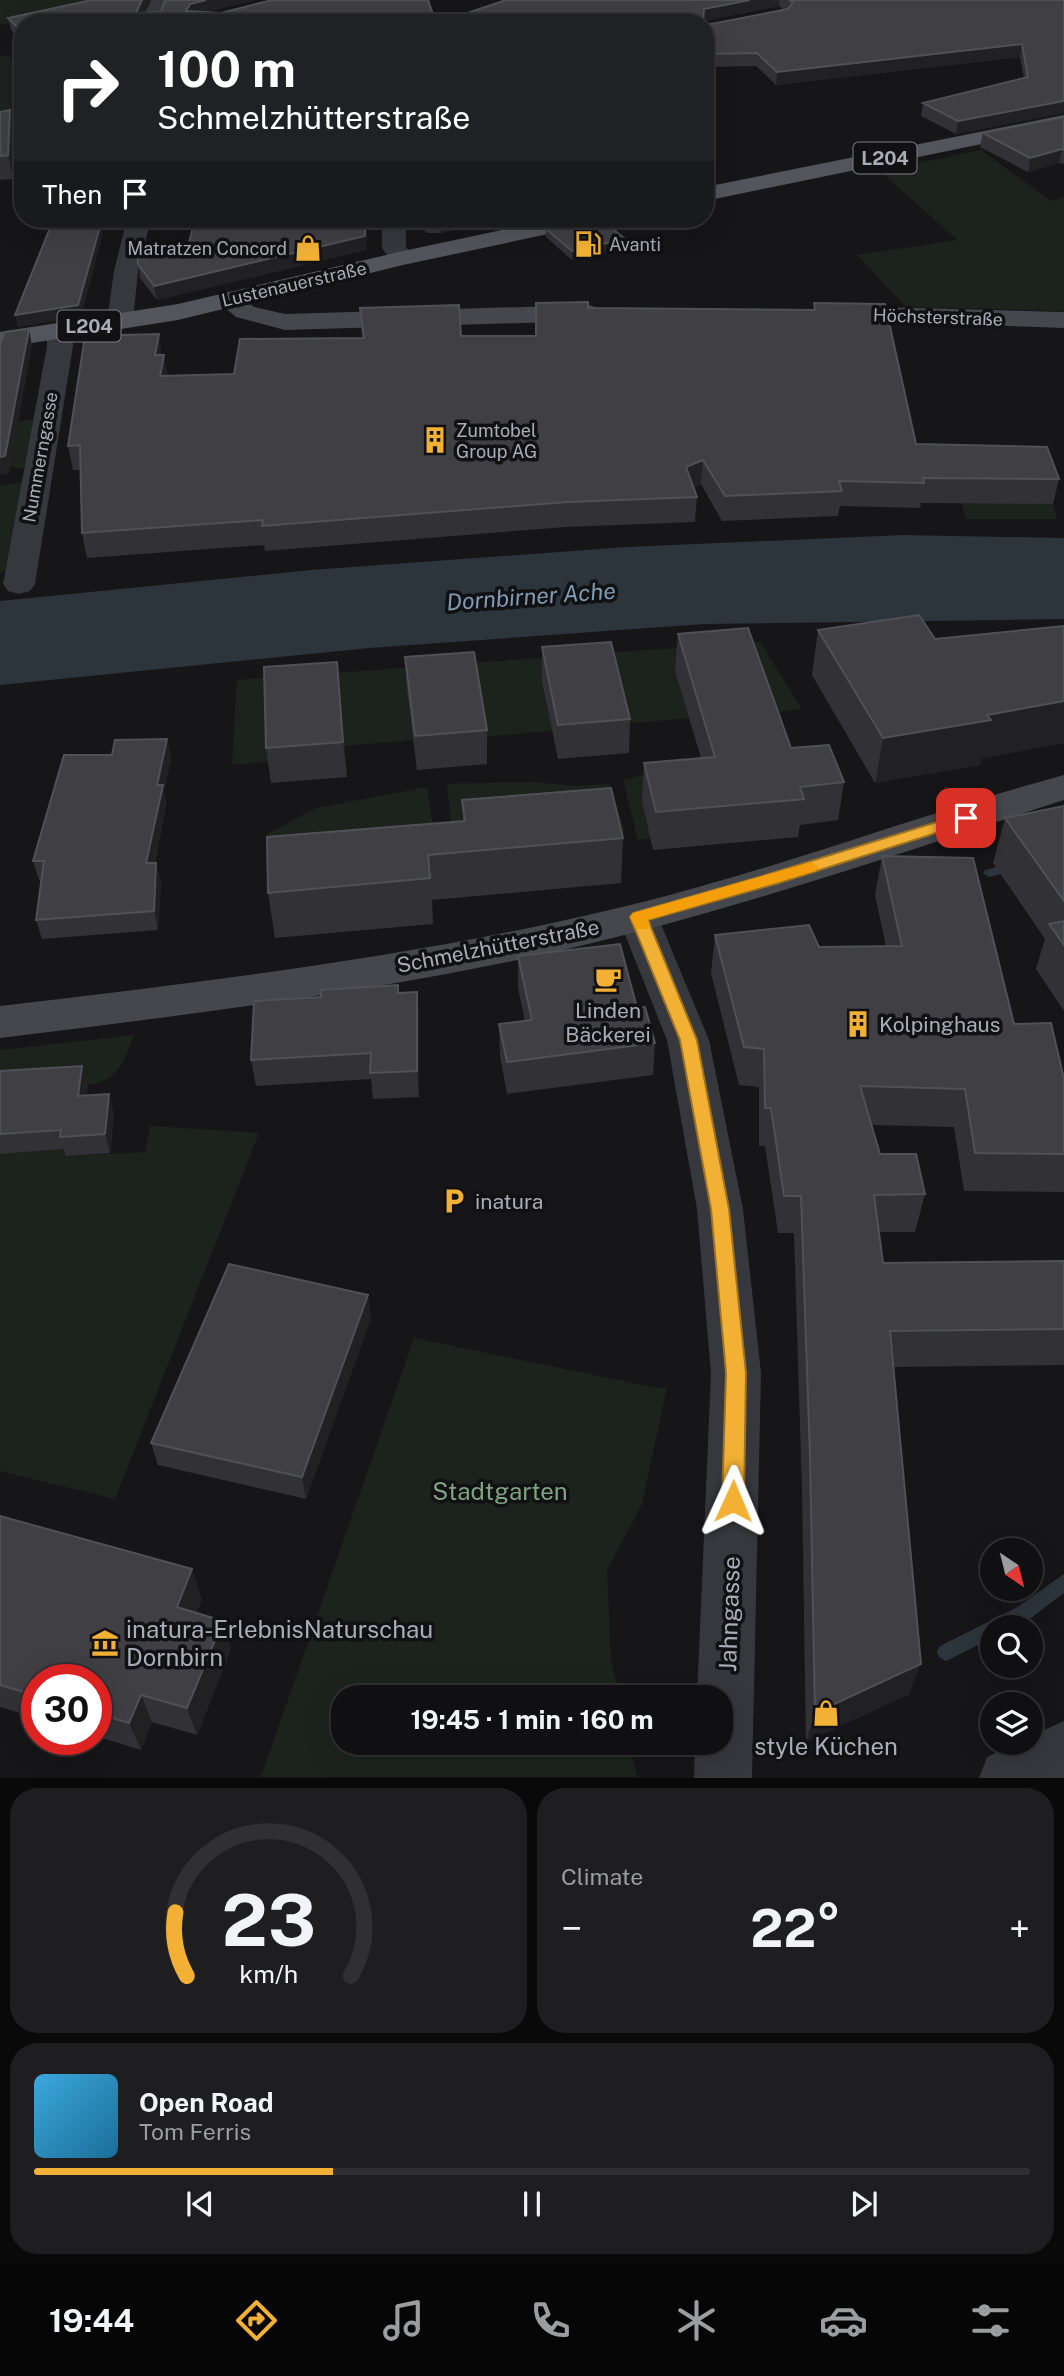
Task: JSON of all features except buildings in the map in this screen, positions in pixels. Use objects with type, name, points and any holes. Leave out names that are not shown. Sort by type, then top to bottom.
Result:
[{"type":"main road","name":"L204","points":[[714,192],[1064,121]]},
{"type":"main road","name":"Lustenauerstraße","points":[[0,340],[229,300],[530,228]]},
{"type":"street","points":[[120,321],[126,271],[137,228]]},
{"type":"street","points":[[394,228],[394,248],[403,258]]},
{"type":"street","points":[[229,300],[245,312],[285,322],[620,313]]},
{"type":"street","name":"Höchsterstraße","points":[[812,313],[1064,320]]},
{"type":"street","name":"Nummerngasse","points":[[19,583],[60,346],[60,331]]},
{"type":"street","name":"Schmelzhütterstraße","points":[[0,1021],[197,999],[378,970],[638,917],[812,867],[1064,787]]},
{"type":"street","name":"Jahngasse","points":[[638,917],[688,1040],[723,1237],[736,1373],[723,1777]]},
{"type":"street","points":[[1008,1777],[1064,1750]]},
{"type":"green space","points":[[0,0],[85,0],[93,5],[51,14],[14,14],[14,22],[0,25]]},
{"type":"green space","points":[[8,55],[14,61],[14,121],[0,123],[0,56]]},
{"type":"green space","points":[[981,150],[1051,201],[1064,197],[1064,311],[906,307],[857,255],[957,240],[880,171]]},
{"type":"green space","points":[[34,420],[24,469],[8,466],[0,422]]},
{"type":"green space","points":[[25,481],[6,570],[0,574],[0,486]]},
{"type":"green space","points":[[961,502],[1053,504],[1057,519],[966,519]]},
{"type":"green space","points":[[760,642],[802,709],[760,714],[675,671],[689,718],[483,737],[407,691],[413,740],[344,746],[340,696],[271,761],[232,765],[237,680]]},
{"type":"green space","points":[[661,770],[651,838],[638,840],[623,780]]},
{"type":"green space","points":[[534,782],[574,786],[610,784],[625,832],[464,845],[457,884],[447,784]]},
{"type":"green space","points":[[427,787],[442,886],[274,882],[267,834],[316,808]]},
{"type":"green space","points":[[134,1035],[120,1066],[111,1076],[96,1084],[0,1091],[0,1050]]},
{"type":"green space","points":[[150,1126],[259,1133],[115,1499],[0,1471],[0,1154],[67,1149],[67,1156],[145,1152]]},
{"type":"green space","name":"Stadtgarten","points":[[414,1338],[657,1388],[667,1387],[642,1504],[607,1570],[611,1660],[617,1685],[331,1685],[331,1755],[632,1755],[637,1777],[261,1777]]},
{"type":"water","name":"Dornbirner Ache","points":[[903,535],[1064,538],[1064,619],[704,624],[369,648],[0,685],[0,601],[311,570],[627,547]]},
{"type":"waterway","points":[[989,873],[1013,867]]},
{"type":"waterway","points":[[1020,1615],[1064,1582]]},
{"type":"waterway","points":[[946,1652],[980,1635]]},
{"type":"slow traffic","points":[[642,925],[638,917],[811,867]]},
{"type":"place","name":"Avanti","points":[[588,244]]},
{"type":"place","name":"Matratzen Concord","points":[[308,248]]},
{"type":"place","name":"Zumtobel Group AG","points":[[435,440]]},
{"type":"place","name":"Linden Bäckerei","points":[[608,979]]},
{"type":"place","name":"Kolpinghaus","points":[[858,1024]]},
{"type":"place","name":"inatura","points":[[454,1201]]},
{"type":"place","name":"inatura-ErlebnisNaturschau Dornbirn","points":[[105,1643]]},
{"type":"place","name":"style Küchen","points":[[826,1713]]},
{"type":"route","points":[[733,1501],[736,1373],[720,1209],[688,1040],[638,917],[773,879],[966,818]]}]
